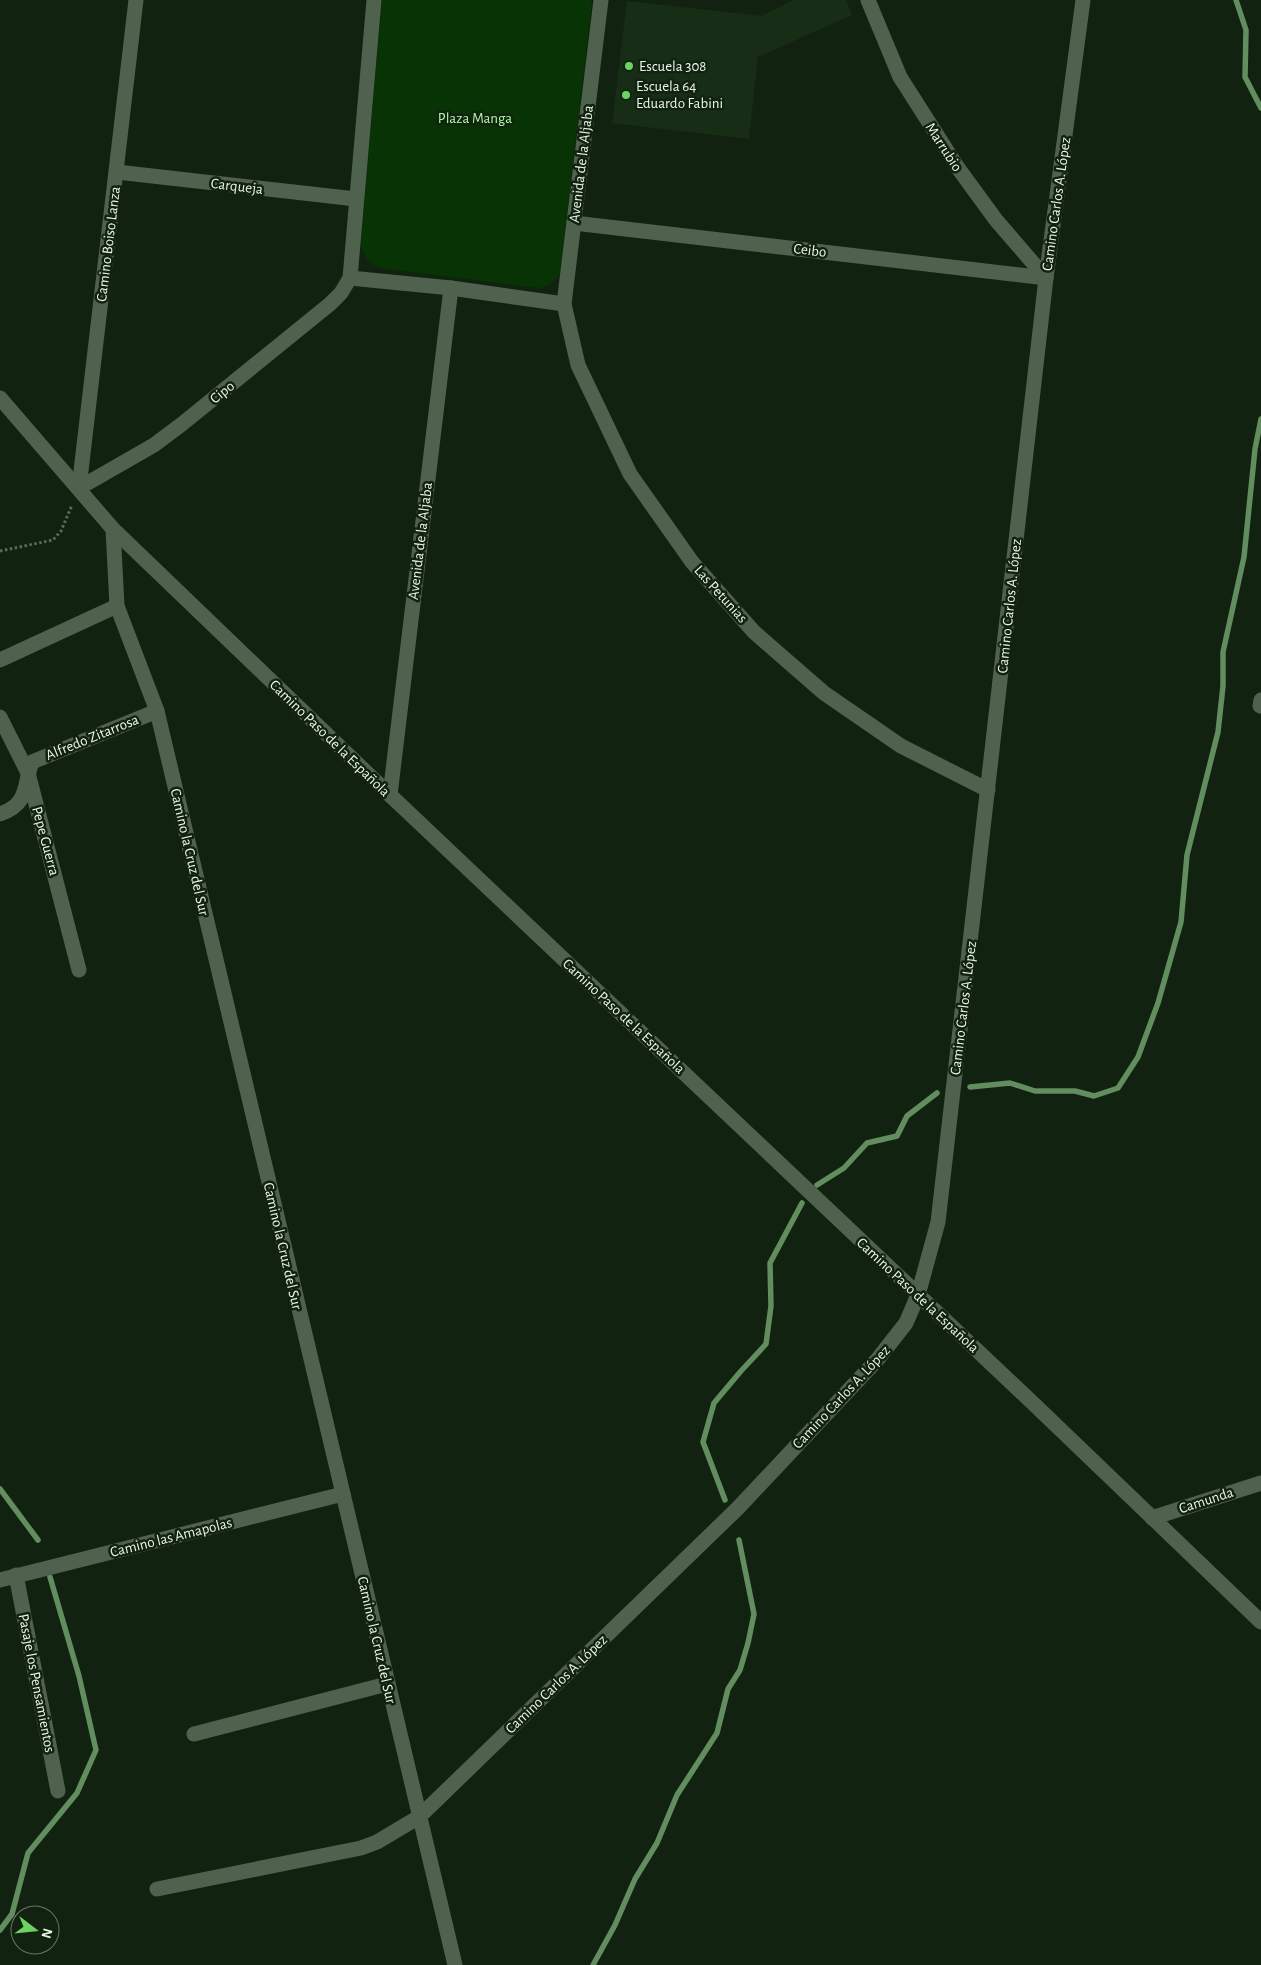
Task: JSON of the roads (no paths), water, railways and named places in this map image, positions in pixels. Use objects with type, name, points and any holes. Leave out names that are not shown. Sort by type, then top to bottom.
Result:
[{"type":"street","name":"Camino Boiso Lanza","points":[[79,488],[136,0]]},
{"type":"street","points":[[374,0],[350,278],[451,288],[564,304]]},
{"type":"street","name":"Avenida de la Aljaba","points":[[564,304],[601,0]]},
{"type":"street","name":"Marrubio","points":[[868,0],[900,77],[958,168],[996,220],[1046,278]]},
{"type":"street","name":"Camino Carlos A. López","points":[[157,1889],[361,1848],[377,1842],[419,1817],[738,1508],[878,1360],[906,1323],[918,1295],[938,1222],[1046,278],[1083,0]]},
{"type":"street","name":"Carqueja","points":[[117,172],[356,199]]},
{"type":"street","name":"Ceibo","points":[[574,222],[1046,278]]},
{"type":"street","name":"Cipo","points":[[79,488],[154,445],[182,424],[330,304],[350,278]]},
{"type":"street","name":"Avenida de la Aljaba","points":[[390,795],[451,288]]},
{"type":"street","name":"Las Petunias","points":[[564,304],[578,365],[630,474],[692,562],[754,632],[824,693],[901,746],[988,790]]},
{"type":"street","name":"Camino Paso de la Española","points":[[0,398],[113,529],[390,795],[1261,1622]]},
{"type":"street","name":"Camino la Cruz del Sur","points":[[113,529],[117,606],[157,711],[455,1965]]},
{"type":"street","points":[[0,660],[117,606]]},
{"type":"street","name":"Alfredo Zitarrosa","points":[[28,773],[32,762],[157,711]]},
{"type":"street","name":"Pepe Guerra","points":[[0,716],[28,773],[78,970]]},
{"type":"street","points":[[0,814],[12,810],[20,803],[25,793],[28,773]]},
{"type":"street","name":"Camunda","points":[[1152,1518],[1261,1483]]},
{"type":"street","name":"Camino las Amapolas","points":[[0,1580],[342,1494]]},
{"type":"street","name":"Pasaje los Pensamientos","points":[[16,1576],[58,1790]]},
{"type":"street","points":[[194,1734],[388,1684]]},
{"type":"waterway","points":[[1236,0],[1246,30],[1245,77],[1261,108]]},
{"type":"waterway","points":[[970,1087],[1010,1083],[1035,1091],[1075,1091],[1094,1096],[1118,1088],[1138,1057],[1158,1003],[1181,922],[1187,855],[1218,732],[1223,686],[1223,652],[1244,557],[1255,449],[1261,419]]},
{"type":"waterway","points":[[817,1185],[844,1168],[867,1143],[897,1136],[907,1116],[937,1093]]},
{"type":"waterway","points":[[725,1500],[703,1442],[714,1403],[766,1344],[771,1306],[770,1263],[802,1203]]},
{"type":"waterway","points":[[0,1489],[38,1540]]},
{"type":"waterway","points":[[593,1965],[615,1925],[635,1879],[657,1843],[677,1795],[717,1733],[728,1689],[740,1670],[754,1614],[739,1540]]},
{"type":"waterway","points":[[0,1930],[12,1914],[28,1853],[77,1793],[96,1750],[79,1676],[50,1577]]},
{"type":"place","name":"Escuela 308","points":[[629,66]]},
{"type":"place","name":"Escuela 64 Eduardo Fabini","points":[[626,95]]},
{"type":"park label","name":"Plaza Manga","points":[[475,118]]}]
